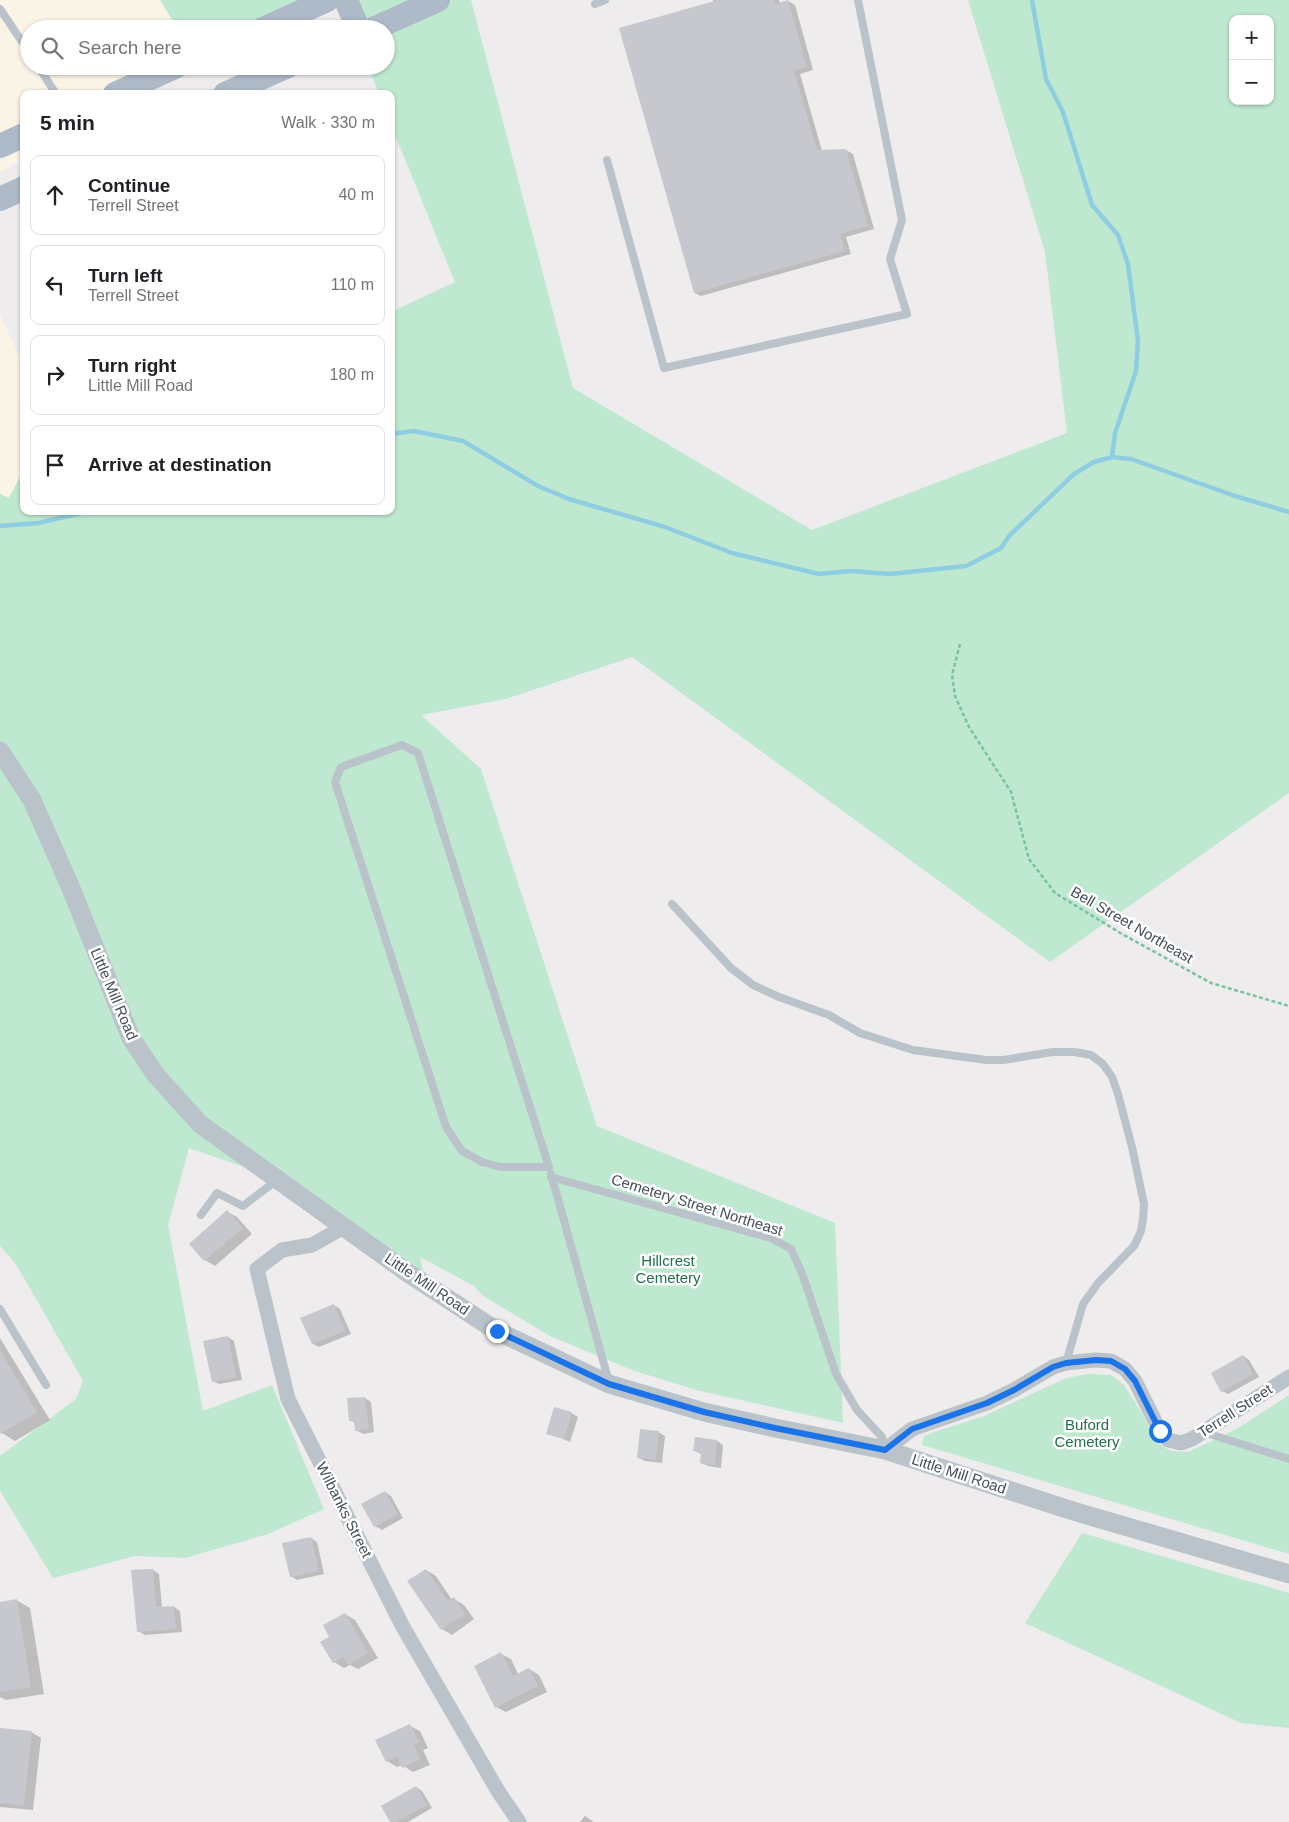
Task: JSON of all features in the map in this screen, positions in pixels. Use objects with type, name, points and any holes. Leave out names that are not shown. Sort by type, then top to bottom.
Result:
[{"type":"main road","points":[[283,20],[327,0]]},
{"type":"main road","points":[[346,0],[354,20]]},
{"type":"main road","points":[[393,20],[438,0]]},
{"type":"main road","points":[[124,90],[158,75]]},
{"type":"main road","points":[[234,90],[268,75]]},
{"type":"main road","points":[[0,146],[20,137]]},
{"type":"main road","points":[[0,199],[20,190]]},
{"type":"street","name":"Little Mill Road","points":[[0,751],[36,809],[70,886],[131,1038],[155,1074],[200,1124],[408,1273],[497,1331],[609,1384],[704,1412],[885,1450],[1073,1511],[1289,1574]]},
{"type":"street","name":"Wilbanks Street","points":[[344,1227],[312,1246],[282,1250],[257,1269],[288,1399],[403,1627],[498,1791],[519,1822]]},
{"type":"street","name":"Terrell Street","points":[[885,1450],[912,1429],[987,1403],[1014,1390],[1053,1367],[1066,1363],[1096,1360],[1111,1361],[1125,1369],[1135,1381],[1160,1431],[1168,1440],[1181,1443],[1192,1440],[1289,1377]]},
{"type":"lane","points":[[595,4],[605,0]]},
{"type":"lane","points":[[607,160],[664,368],[907,314],[890,259],[902,220],[858,0]]},
{"type":"lane","points":[[0,8],[20,38]]},
{"type":"lane","points":[[44,75],[53,90]]},
{"type":"lane","points":[[549,1167],[500,1167],[482,1162],[462,1152],[446,1127],[335,782],[341,767],[402,745],[418,753],[549,1167],[609,1384]]},
{"type":"lane","points":[[672,904],[731,968],[753,985],[779,997],[829,1015],[860,1033],[913,1050],[986,1060],[1003,1060],[1053,1052],[1074,1052],[1091,1055],[1103,1064],[1112,1077],[1121,1102],[1144,1204],[1143,1219],[1141,1231],[1134,1246],[1098,1283],[1083,1304],[1066,1363]]},
{"type":"lane","name":"Cemetery Street Northeast","points":[[551,1177],[771,1238],[791,1249],[803,1276],[836,1374],[858,1410],[882,1437],[885,1450]]},
{"type":"lane","points":[[201,1215],[217,1193],[243,1206],[276,1180]]},
{"type":"lane","points":[[0,1309],[46,1385]]},
{"type":"lane","points":[[1203,1432],[1289,1458]]},
{"type":"path","name":"Bell Street Northeast","points":[[960,644],[952,674],[954,696],[969,727],[1011,792],[1029,859],[1054,893],[1122,934],[1211,983],[1289,1006]]},
{"type":"shaded area","points":[[0,0],[160,0],[172,20],[20,20],[20,75],[173,75],[147,90],[20,90],[20,161],[0,172]]},
{"type":"shaded area","points":[[0,314],[20,358],[20,477],[9,498],[0,494]]},
{"type":"green space","points":[[160,0],[317,0],[278,20],[172,20]]},
{"type":"green space","name":"Hillcrest Cemetery","points":[[341,0],[471,0],[573,388],[812,530],[1067,433],[1045,252],[968,0],[1289,0],[1289,793],[1050,962],[632,657],[506,699],[421,715],[481,769],[597,1126],[835,1223],[843,1423],[696,1390],[632,1370],[550,1336],[482,1295],[474,1286],[420,1257],[425,1279],[306,1188],[189,1148],[168,1225],[203,1411],[272,1385],[324,1509],[268,1534],[185,1558],[135,1556],[53,1578],[0,1491],[0,1456],[76,1399],[83,1381],[16,1264],[0,1246],[0,494],[9,498],[20,477],[20,515],[395,515],[395,310],[455,282],[395,135],[395,90],[377,90],[372,75],[395,75],[395,20],[349,20]]},
{"type":"green space","name":"Buford Cemetery","points":[[1089,1374],[1111,1375],[1124,1385],[1143,1415],[1157,1443],[1171,1451],[1188,1452],[1235,1430],[1289,1395],[1289,1554],[922,1445],[924,1436],[931,1433],[984,1416],[1066,1378]]},
{"type":"green space","points":[[1082,1533],[1289,1593],[1289,1728],[1241,1723],[1025,1623]]},
{"type":"building","points":[[718,0],[774,0],[776,4],[788,0],[807,67],[794,71],[817,150],[846,149],[868,226],[840,234],[845,251],[694,293],[619,28]]},
{"type":"building","points":[[227,1210],[243,1228],[204,1261],[189,1244]]},
{"type":"building","points":[[334,1304],[345,1331],[312,1344],[300,1318]]},
{"type":"building","points":[[228,1336],[236,1377],[212,1382],[203,1341]]},
{"type":"building","points":[[0,1350],[37,1412],[0,1434]]},
{"type":"building","points":[[1243,1355],[1253,1374],[1221,1392],[1211,1373]]},
{"type":"building","points":[[365,1397],[369,1429],[355,1431],[354,1421],[349,1421],[347,1398]]},
{"type":"building","points":[[554,1407],[572,1412],[564,1439],[546,1434]]},
{"type":"building","points":[[640,1429],[659,1431],[656,1460],[637,1458]]},
{"type":"building","points":[[695,1437],[717,1440],[715,1465],[700,1463],[701,1452],[693,1451]]},
{"type":"building","points":[[385,1491],[398,1514],[374,1527],[361,1504]]},
{"type":"building","points":[[311,1537],[319,1571],[290,1577],[282,1543]]},
{"type":"building","points":[[153,1569],[156,1607],[174,1606],[176,1629],[137,1632],[131,1570]]},
{"type":"building","points":[[426,1569],[448,1601],[454,1597],[465,1614],[441,1630],[407,1581]]},
{"type":"building","points":[[17,1599],[31,1687],[0,1692],[0,1602]]},
{"type":"building","points":[[345,1613],[368,1653],[348,1665],[343,1657],[333,1663],[320,1642],[329,1637],[323,1625]]},
{"type":"building","points":[[501,1652],[513,1676],[529,1668],[538,1686],[495,1708],[474,1666]]},
{"type":"building","points":[[410,1724],[419,1742],[414,1745],[420,1759],[402,1768],[397,1757],[386,1762],[375,1740]]},
{"type":"building","points":[[0,1728],[32,1731],[24,1806],[0,1803]]},
{"type":"building","points":[[416,1786],[427,1805],[396,1822],[390,1822],[381,1806]]},
{"type":"waterway","points":[[1032,0],[1046,79],[1063,112],[1092,205],[1118,235],[1128,264],[1138,341],[1136,371],[1115,433],[1112,457]]},
{"type":"waterway","points":[[395,433],[414,431],[463,441],[538,486],[569,499],[665,527],[732,553],[819,574],[851,571],[890,574],[966,566],[1001,548],[1009,536],[1074,474],[1094,462],[1112,457],[1131,459],[1235,496],[1289,512]]},
{"type":"waterway","points":[[0,526],[39,523],[72,515]]},
{"type":"route","points":[[497,1331],[609,1384],[704,1412],[885,1450],[912,1429],[987,1403],[1014,1390],[1053,1367],[1066,1363],[1096,1360],[1111,1361],[1125,1369],[1135,1381],[1160,1431]]}]
